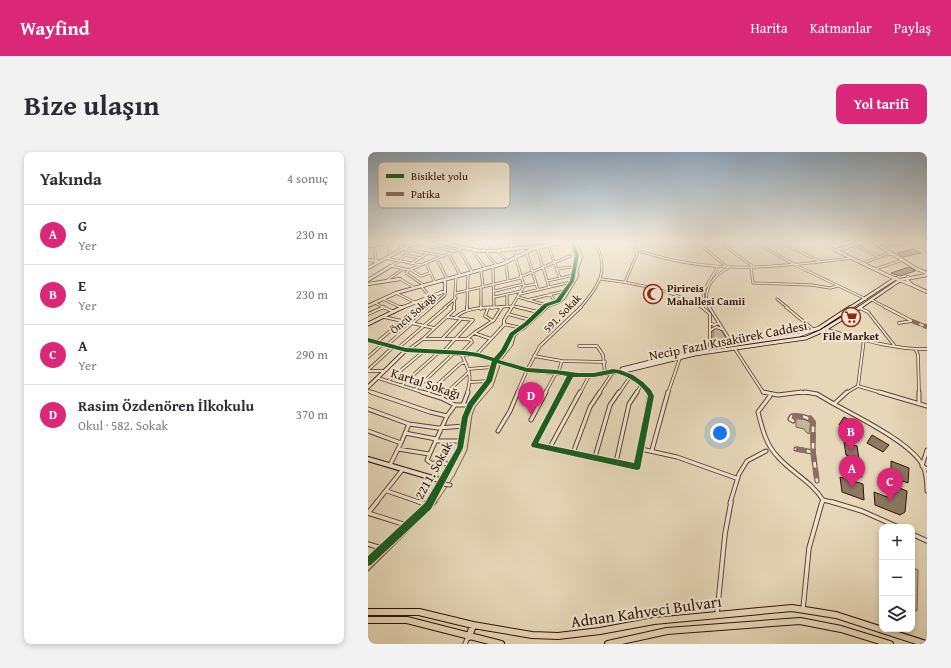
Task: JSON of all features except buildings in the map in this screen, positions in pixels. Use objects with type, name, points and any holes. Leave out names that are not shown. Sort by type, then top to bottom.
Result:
[{"type":"main road","name":"Adnan Kahveci Bulvarı","points":[[368,612],[419,612],[473,625],[532,635],[558,636],[600,631],[654,621],[776,609],[803,609],[836,615],[926,644]]},
{"type":"main road","points":[[368,620],[406,620],[501,644]]},
{"type":"main road","name":"Adnan Kahveci Bulvarı","points":[[608,644],[689,629],[800,622],[841,629],[890,644]]},
{"type":"main road","points":[[469,637],[473,625]]},
{"type":"street","points":[[421,265],[409,270],[406,273],[426,286]]},
{"type":"street","points":[[427,265],[435,283]]},
{"type":"street","points":[[368,324],[384,318],[414,302],[445,291],[446,280],[440,265]]},
{"type":"street","points":[[455,265],[460,275]]},
{"type":"street","points":[[468,265],[472,272]]},
{"type":"street","points":[[472,272],[500,265]]},
{"type":"street","points":[[368,306],[396,293],[503,265]]},
{"type":"street","points":[[506,265],[508,281]]},
{"type":"street","points":[[476,355],[504,324],[520,294],[523,285],[517,265]]},
{"type":"street","points":[[531,265],[538,290]]},
{"type":"street","points":[[456,293],[520,278],[547,265]]},
{"type":"street","points":[[555,265],[560,278]]},
{"type":"street","name":"2211. Sokak","points":[[368,562],[381,548],[428,506],[443,483],[462,441],[465,417],[470,405],[489,381],[495,361],[503,352],[512,334],[521,328],[546,305],[560,299],[571,282],[576,265]]},
{"type":"street","points":[[603,265],[601,279],[625,282],[650,288],[707,308],[708,305]]},
{"type":"street","points":[[625,282],[632,265]]},
{"type":"street","points":[[696,265],[728,268],[755,268],[785,265]]},
{"type":"street","points":[[724,265],[728,268]]},
{"type":"street","points":[[751,265],[755,268]]},
{"type":"street","points":[[797,265],[838,286],[866,299],[872,300],[927,328]]},
{"type":"street","points":[[867,265],[927,292]]},
{"type":"street","points":[[875,269],[888,265]]},
{"type":"street","points":[[911,265],[927,274]]},
{"type":"street","points":[[368,280],[391,266],[409,270],[421,276],[430,273]]},
{"type":"street","points":[[557,269],[570,266]]},
{"type":"street","points":[[542,267],[549,287]]},
{"type":"street","points":[[712,267],[722,270]]},
{"type":"street","points":[[710,348],[710,314],[702,305],[703,292],[716,269],[720,267]]},
{"type":"street","points":[[493,268],[495,284],[494,308]]},
{"type":"street","points":[[728,268],[722,270],[712,280],[706,291],[705,298],[722,329],[763,392],[770,396],[805,392],[820,395],[901,445],[927,469]]},
{"type":"street","points":[[751,268],[753,282],[812,285],[830,288],[838,286]]},
{"type":"street","points":[[386,281],[403,269]]},
{"type":"street","points":[[917,269],[921,273],[917,276]]},
{"type":"street","points":[[481,270],[481,309]]},
{"type":"street","points":[[467,310],[469,290],[468,273]]},
{"type":"street","points":[[900,280],[927,274]]},
{"type":"street","points":[[547,281],[574,275]]},
{"type":"street","points":[[368,386],[376,377],[407,350],[423,339],[454,310],[456,298],[456,277]]},
{"type":"street","name":"Necip Fazıl Kısakürek Caddesi","points":[[394,348],[407,350],[461,352],[527,370],[589,376],[629,370],[680,358],[815,331],[896,278]]},
{"type":"street","points":[[908,278],[907,280],[912,285]]},
{"type":"street","points":[[368,284],[400,279],[415,288]]},
{"type":"street","name":"591. Sokak","points":[[498,431],[510,411],[527,370],[540,346],[581,307],[601,279]]},
{"type":"street","name":"Necip Fazıl Kısakürek Caddesi","points":[[615,372],[628,367],[710,348],[734,347],[806,338],[824,330],[860,308],[900,280]]},
{"type":"street","points":[[520,294],[571,282]]},
{"type":"street","points":[[495,291],[523,285],[536,284]]},
{"type":"street","points":[[422,287],[432,296]]},
{"type":"street","name":"Öncü Sokağı","points":[[387,344],[413,324],[445,295],[445,291]]},
{"type":"street","points":[[494,297],[521,291]]},
{"type":"street","points":[[527,300],[565,291]]},
{"type":"street","points":[[396,293],[414,302]]},
{"type":"street","points":[[550,294],[554,302]]},
{"type":"street","points":[[507,295],[507,306]]},
{"type":"street","points":[[377,342],[432,296]]},
{"type":"street","points":[[398,348],[456,298]]},
{"type":"street","points":[[518,298],[546,305]]},
{"type":"street","points":[[383,299],[402,308]]},
{"type":"street","points":[[777,299],[815,331]]},
{"type":"street","points":[[375,303],[394,312]]},
{"type":"street","points":[[702,305],[708,305]]},
{"type":"street","points":[[454,318],[461,312],[467,310],[507,306],[538,312]]},
{"type":"street","points":[[368,314],[384,307]]},
{"type":"street","points":[[466,339],[481,327],[496,319],[502,307]]},
{"type":"street","points":[[488,308],[485,316],[492,321]]},
{"type":"street","points":[[860,308],[868,312],[895,346]]},
{"type":"street","points":[[508,314],[530,320]]},
{"type":"street","points":[[402,385],[441,352],[473,320],[472,318],[461,319],[448,317]]},
{"type":"street","points":[[384,318],[434,328]]},
{"type":"street","points":[[441,339],[461,319]]},
{"type":"street","points":[[899,323],[912,320]]},
{"type":"street","points":[[710,323],[714,325],[719,323]]},
{"type":"street","points":[[504,324],[521,328]]},
{"type":"street","points":[[710,331],[712,328],[716,327],[722,329]]},
{"type":"street","points":[[819,328],[895,346],[916,350],[927,349]]},
{"type":"street","points":[[474,333],[490,339]]},
{"type":"street","points":[[423,339],[456,338],[471,340],[472,342],[461,352],[471,375],[471,382],[463,405]]},
{"type":"street","points":[[858,386],[864,339]]},
{"type":"street","points":[[368,371],[394,348],[387,344],[369,341]]},
{"type":"street","points":[[368,357],[383,343]]},
{"type":"street","points":[[578,346],[597,346],[603,355],[605,362],[605,373]]},
{"type":"street","points":[[916,350],[918,355],[919,404]]},
{"type":"street","points":[[388,381],[424,351]]},
{"type":"street","points":[[415,390],[454,352]]},
{"type":"street","points":[[534,356],[562,361],[605,362]]},
{"type":"street","points":[[652,450],[666,398],[680,358]]},
{"type":"street","points":[[531,420],[562,361]]},
{"type":"street","points":[[428,393],[460,364],[465,362]]},
{"type":"street","points":[[441,398],[469,371],[493,368]]},
{"type":"street","points":[[368,371],[383,371]]},
{"type":"street","points":[[571,374],[534,445],[638,467],[640,449],[651,396],[648,388],[642,384],[630,377],[615,372],[590,407],[573,453]]},
{"type":"street","points":[[549,449],[589,376]]},
{"type":"street","name":"Kartal Sokağı","points":[[376,377],[428,393],[455,405],[470,405]]},
{"type":"street","points":[[595,457],[610,405],[630,377]]},
{"type":"street","points":[[471,382],[489,381]]},
{"type":"street","points":[[616,462],[618,445],[629,404],[642,384]]},
{"type":"street","points":[[834,404],[848,391],[858,386],[927,406]]},
{"type":"street","points":[[368,392],[447,416]]},
{"type":"street","points":[[770,396],[758,412],[762,432],[772,451],[818,491],[823,500],[809,548],[803,609]]},
{"type":"street","points":[[452,464],[431,463],[427,460],[447,416],[455,405]]},
{"type":"street","points":[[368,409],[409,424],[438,428],[464,426]]},
{"type":"street","points":[[793,421],[790,419],[792,416],[796,415],[810,418],[813,422],[813,452],[817,481]]},
{"type":"street","points":[[390,466],[409,424]]},
{"type":"street","points":[[368,431],[400,443]]},
{"type":"street","points":[[405,433],[435,440],[462,441]]},
{"type":"street","points":[[398,449],[429,454]]},
{"type":"street","points":[[640,449],[652,450],[696,462],[736,478]]},
{"type":"street","points":[[796,449],[813,452]]},
{"type":"street","points":[[927,450],[922,466],[927,491]]},
{"type":"street","points":[[717,615],[727,518],[736,478],[748,460],[766,452]]},
{"type":"street","points":[[368,459],[450,485]]},
{"type":"street","points":[[403,469],[368,513],[406,526]]},
{"type":"street","points":[[387,491],[428,506]]},
{"type":"street","points":[[823,500],[835,502],[870,513],[892,524]]},
{"type":"street","points":[[915,535],[927,541]]},
{"type":"street","points":[[368,544],[381,548]]},
{"type":"street","points":[[465,644],[469,637]]},
{"type":"shaded area","points":[[717,328],[721,330],[728,341],[713,344],[713,330]]},
{"type":"shaded area","points":[[796,417],[811,421],[809,434],[804,429],[796,427]]},
{"type":"shaded area","points":[[915,568],[918,570],[917,611],[915,610]]},
{"type":"waterway","points":[[502,359],[513,345],[515,337],[519,332],[525,329],[549,307],[560,303],[565,299],[579,276],[578,270],[580,265]]},
{"type":"waterway","points":[[436,503],[454,476],[467,450],[472,415],[475,407],[493,386],[500,365]]},
{"type":"waterway","points":[[368,571],[436,503]]},
{"type":"marked path","points":[[912,321],[927,327]]},
{"type":"marked path","points":[[792,416],[810,418],[813,422],[813,452]]},
{"type":"marked path","points":[[796,449],[813,452],[817,481]]},
{"type":"cycle path","points":[[368,562],[428,506],[460,448],[465,417],[470,405],[489,381],[495,361],[503,351],[512,334],[526,324],[546,305],[558,301],[572,281],[575,265]]},
{"type":"cycle path","points":[[368,340],[406,350],[478,355],[527,370],[556,372],[569,374],[574,375],[594,375],[616,371],[625,374],[646,388],[651,396],[637,467],[534,445],[571,374]]},
{"type":"place","name":"Pirireis Mahallesi Camii","points":[[653,294]]},
{"type":"place","name":"File Market","points":[[851,317]]},
{"type":"place","name":"Rasim Özdenören İlkokulu","points":[[531,415]]},
{"type":"place","name":"E","points":[[851,451]]},
{"type":"place","name":"G","points":[[852,488]]},
{"type":"place","name":"A","points":[[890,501]]}]
